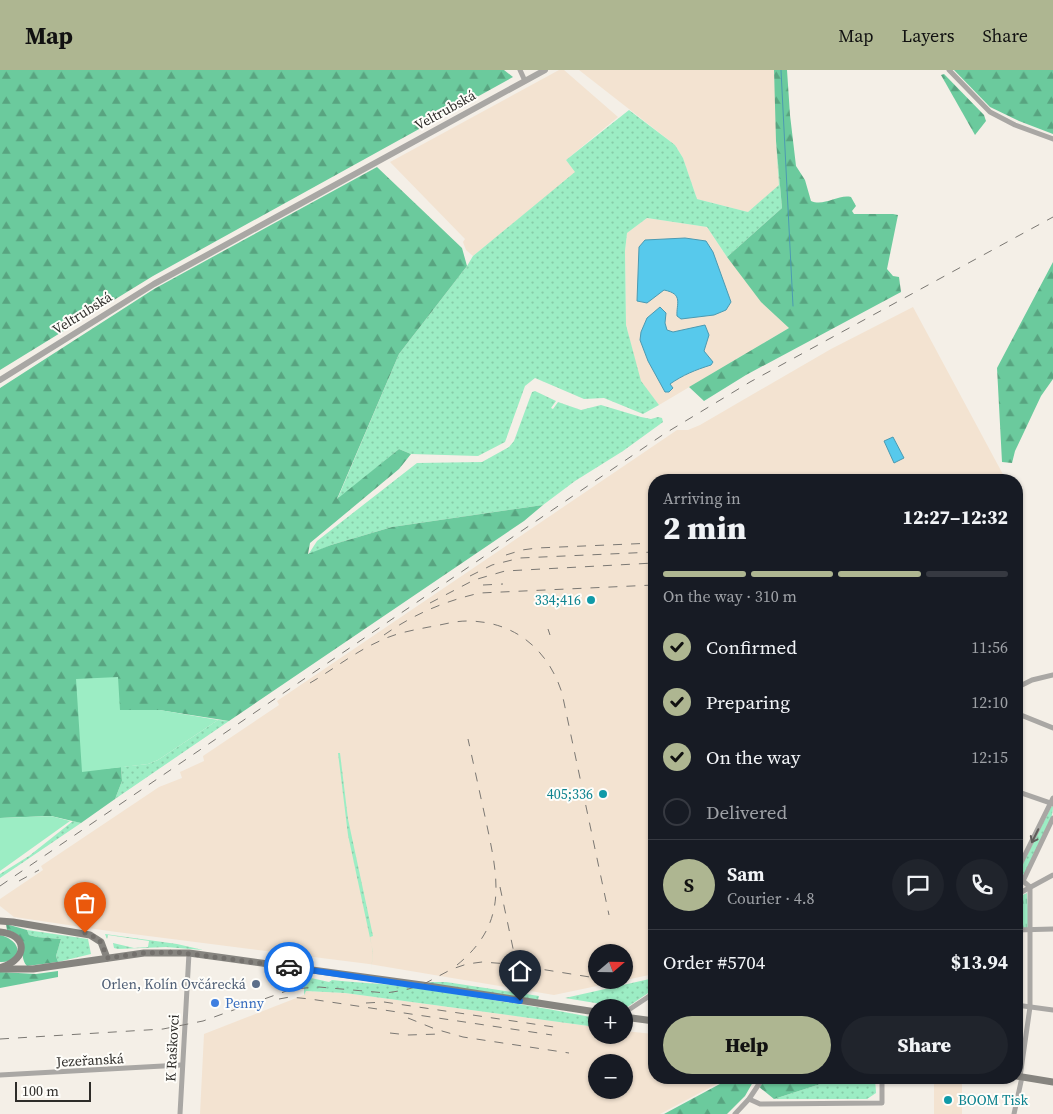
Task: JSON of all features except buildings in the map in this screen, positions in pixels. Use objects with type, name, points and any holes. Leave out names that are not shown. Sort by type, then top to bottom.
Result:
[{"type":"main road","points":[[0,921],[90,935],[101,942],[108,958]]},
{"type":"main road","points":[[0,932],[13,934],[20,941],[21,950],[14,962],[0,968]]},
{"type":"main road","points":[[0,968],[33,969],[162,952],[189,953],[422,985],[588,1011]]},
{"type":"main road","points":[[633,1018],[648,1020]]},
{"type":"main road","points":[[1023,1078],[1053,1082]]},
{"type":"street","points":[[520,70],[525,81]]},
{"type":"street","name":"Veltrubská","points":[[0,380],[116,306],[545,70]]},
{"type":"street","points":[[949,70],[990,112],[1053,139]]},
{"type":"street","points":[[1023,684],[1053,675]]},
{"type":"street","points":[[1023,716],[1053,728]]},
{"type":"street","points":[[1023,793],[1052,802],[1023,859]]},
{"type":"street","points":[[1023,1052],[1030,1007],[1030,887],[1023,881],[1053,818]]},
{"type":"street","points":[[1023,891],[1053,875]]},
{"type":"street","points":[[1023,930],[1053,929]]},
{"type":"street","name":"K Raškovci","points":[[180,1114],[181,1065],[189,953]]},
{"type":"street","points":[[633,1007],[648,997]]},
{"type":"street","points":[[1023,1006],[1053,1010]]},
{"type":"street","name":"Jezeřanská","points":[[0,1075],[181,1065]]},
{"type":"street","points":[[735,1114],[749,1099],[759,1084]]},
{"type":"street","points":[[749,1099],[760,1104],[882,1103],[882,1084]]},
{"type":"street","points":[[1014,1114],[1018,1084]]},
{"type":"shaded area","points":[[559,70],[564,70],[618,117],[566,160],[576,172],[473,256],[466,250],[463,242],[465,239],[390,162]]},
{"type":"shaded area","points":[[579,70],[774,70],[780,186],[748,212],[697,199],[683,158],[675,145]]},
{"type":"shaded area","points":[[647,218],[707,227],[727,257],[789,328],[659,405],[640,381],[626,325],[625,251],[627,233]]},
{"type":"shaded area","points":[[913,307],[1003,474],[648,474],[648,975],[633,978],[633,944],[588,944],[588,988],[554,995],[369,964],[14,917],[0,906],[0,899],[43,870],[41,866],[159,787],[182,778],[180,772],[204,761],[203,756],[279,705],[277,701],[677,430],[688,430],[700,425],[831,349]]},
{"type":"shaded area","points":[[306,991],[345,993],[588,1026],[588,1044],[633,1044],[633,1032],[648,1033],[648,1084],[717,1084],[660,1114],[200,1114],[204,1034],[304,995]]},
{"type":"shaded area","points":[[934,1084],[962,1084],[962,1114],[934,1114]]},
{"type":"green space","points":[[0,70],[504,70],[513,77],[153,276],[0,370]]},
{"type":"green space","points":[[774,70],[787,70],[796,166],[805,180],[811,201],[826,202],[841,197],[851,197],[856,206],[852,211],[854,214],[898,215],[887,269],[893,276],[899,277],[901,292],[746,375],[704,401],[689,387],[789,328],[761,302],[727,257],[782,208],[776,141]]},
{"type":"green space","points":[[954,70],[1053,70],[1053,134],[990,107]]},
{"type":"green space","points":[[944,74],[984,115],[986,121],[975,135],[941,75]]},
{"type":"green space","points":[[629,110],[675,145],[683,158],[697,199],[748,212],[779,185],[776,141],[782,208],[727,257],[707,227],[647,218],[627,233],[625,251],[626,325],[641,381],[659,405],[643,414],[604,398],[584,399],[535,378],[525,386],[505,442],[478,456],[411,454],[399,449],[337,500],[399,354],[473,256],[575,172],[566,160]]},
{"type":"green space","points":[[377,167],[462,248],[467,266],[399,354],[337,499],[399,449],[411,454],[399,469],[310,543],[308,554],[331,545],[392,527],[543,505],[524,521],[229,721],[159,710],[120,710],[82,771],[121,767],[122,781],[115,799],[81,823],[51,816],[0,818],[0,388],[154,289]]},
{"type":"green space","points":[[1053,262],[1053,379],[1041,396],[1015,451],[1012,463],[1002,462],[997,368]]},
{"type":"green space","points":[[535,391],[556,401],[551,408],[553,409],[558,402],[581,410],[601,405],[641,417],[651,419],[662,418],[663,422],[623,451],[575,481],[543,505],[392,527],[331,545],[308,555],[317,541],[417,463],[482,462],[509,447],[514,441],[532,392]]},
{"type":"green space","points":[[118,677],[120,710],[160,710],[218,720],[158,760],[148,764],[82,772],[76,679]]},
{"type":"green space","points":[[218,720],[229,721],[115,799],[122,781],[121,767],[148,764],[158,760]]},
{"type":"green space","points":[[338,753],[340,753],[348,819],[373,936],[370,937],[371,945],[348,835]]},
{"type":"green space","points":[[1053,806],[1050,823],[1023,876],[1023,864]]},
{"type":"green space","points":[[51,816],[70,821],[0,871],[0,818]]},
{"type":"green space","points":[[73,821],[81,823],[0,878],[0,874],[29,856]]},
{"type":"green space","points":[[1027,893],[1029,926],[1027,928],[1023,928],[1023,895]]},
{"type":"green space","points":[[6,924],[27,930],[29,935],[61,939],[56,956],[58,962],[27,966],[24,961],[20,937],[7,930]]},
{"type":"green space","points":[[27,930],[88,939],[91,954],[58,962],[56,956],[61,939],[29,935]]},
{"type":"green space","points":[[105,934],[177,944],[203,950],[166,947],[118,949],[114,948],[113,943],[134,948],[148,947],[149,941],[108,935],[107,939]]},
{"type":"green space","points":[[0,935],[8,938],[17,946],[18,951],[13,959],[0,962]]},
{"type":"green space","points":[[58,971],[58,977],[0,988],[0,972],[36,974]]},
{"type":"green space","points":[[311,978],[329,982],[332,980],[398,986],[526,1005],[588,1017],[588,1026],[345,993],[306,991],[304,995],[304,986],[307,980]]},
{"type":"green space","points":[[648,979],[648,993],[633,1003],[633,999],[588,999],[588,1002],[565,998],[605,989],[633,989],[633,983]]},
{"type":"green space","points":[[446,982],[539,996],[538,1000],[428,983]]},
{"type":"green space","points":[[720,1084],[752,1084],[745,1096],[727,1114],[664,1114]]},
{"type":"green space","points":[[755,1084],[820,1084],[774,1099]]},
{"type":"green space","points":[[820,1084],[875,1084],[876,1093],[867,1099],[774,1099]]},
{"type":"water","points":[[685,238],[706,241],[713,252],[731,302],[726,310],[714,315],[681,319],[677,316],[677,297],[664,290],[647,303],[637,301],[639,247],[645,240]]},
{"type":"water","points":[[660,307],[666,313],[665,323],[667,330],[673,332],[705,325],[709,335],[704,351],[713,362],[711,365],[689,373],[670,384],[673,388],[669,392],[665,392],[648,361],[640,340],[647,318]]},
{"type":"water","points":[[893,437],[904,458],[894,463],[884,441]]},
{"type":"waterway","points":[[781,70],[793,306]]},
{"type":"railway","points":[[0,886],[664,434],[750,382],[1053,217]]},
{"type":"railway","points":[[506,555],[537,548],[648,543]]},
{"type":"railway","points":[[470,576],[492,565],[520,558],[648,552]]},
{"type":"railway","points":[[430,603],[474,580],[505,571],[648,563]]},
{"type":"railway","points":[[483,585],[503,584]]},
{"type":"railway","points":[[384,635],[430,609],[480,593],[648,585]]},
{"type":"railway","points":[[310,683],[372,644],[405,632],[448,623],[484,622],[500,626],[527,640],[548,663],[562,693],[609,915]]},
{"type":"railway","points":[[548,629],[550,635]]},
{"type":"railway","points":[[457,965],[474,949],[485,933],[496,899],[494,862],[468,739]]},
{"type":"railway","points":[[19,881],[39,870]]},
{"type":"railway","points":[[500,887],[514,953]]},
{"type":"railway","points":[[0,1039],[163,1029],[203,1021],[292,989],[319,987],[386,993],[422,985],[452,969],[482,962],[509,964],[588,977]]},
{"type":"railway","points":[[279,999],[290,997],[310,999],[552,1035]]},
{"type":"railway","points":[[366,1003],[384,1002],[554,1027]]},
{"type":"railway","points":[[408,1018],[435,1029],[463,1037],[569,1053]]},
{"type":"railway","points":[[390,1033],[408,1035],[440,1034]]},
{"type":"way so far","points":[[85,933],[99,939],[108,958],[144,953],[176,952],[289,967]]},
{"type":"place","name":"334;416","points":[[591,600]]},
{"type":"place","name":"405;336","points":[[603,794]]},
{"type":"place","name":"Orlen, Kolín Ovčárecká","points":[[256,984]]},
{"type":"place","name":"Penny","points":[[215,1003]]},
{"type":"place","name":"BOOM Tisk","points":[[948,1100]]},
{"type":"route","points":[[289,967],[422,985],[520,1001]]}]
